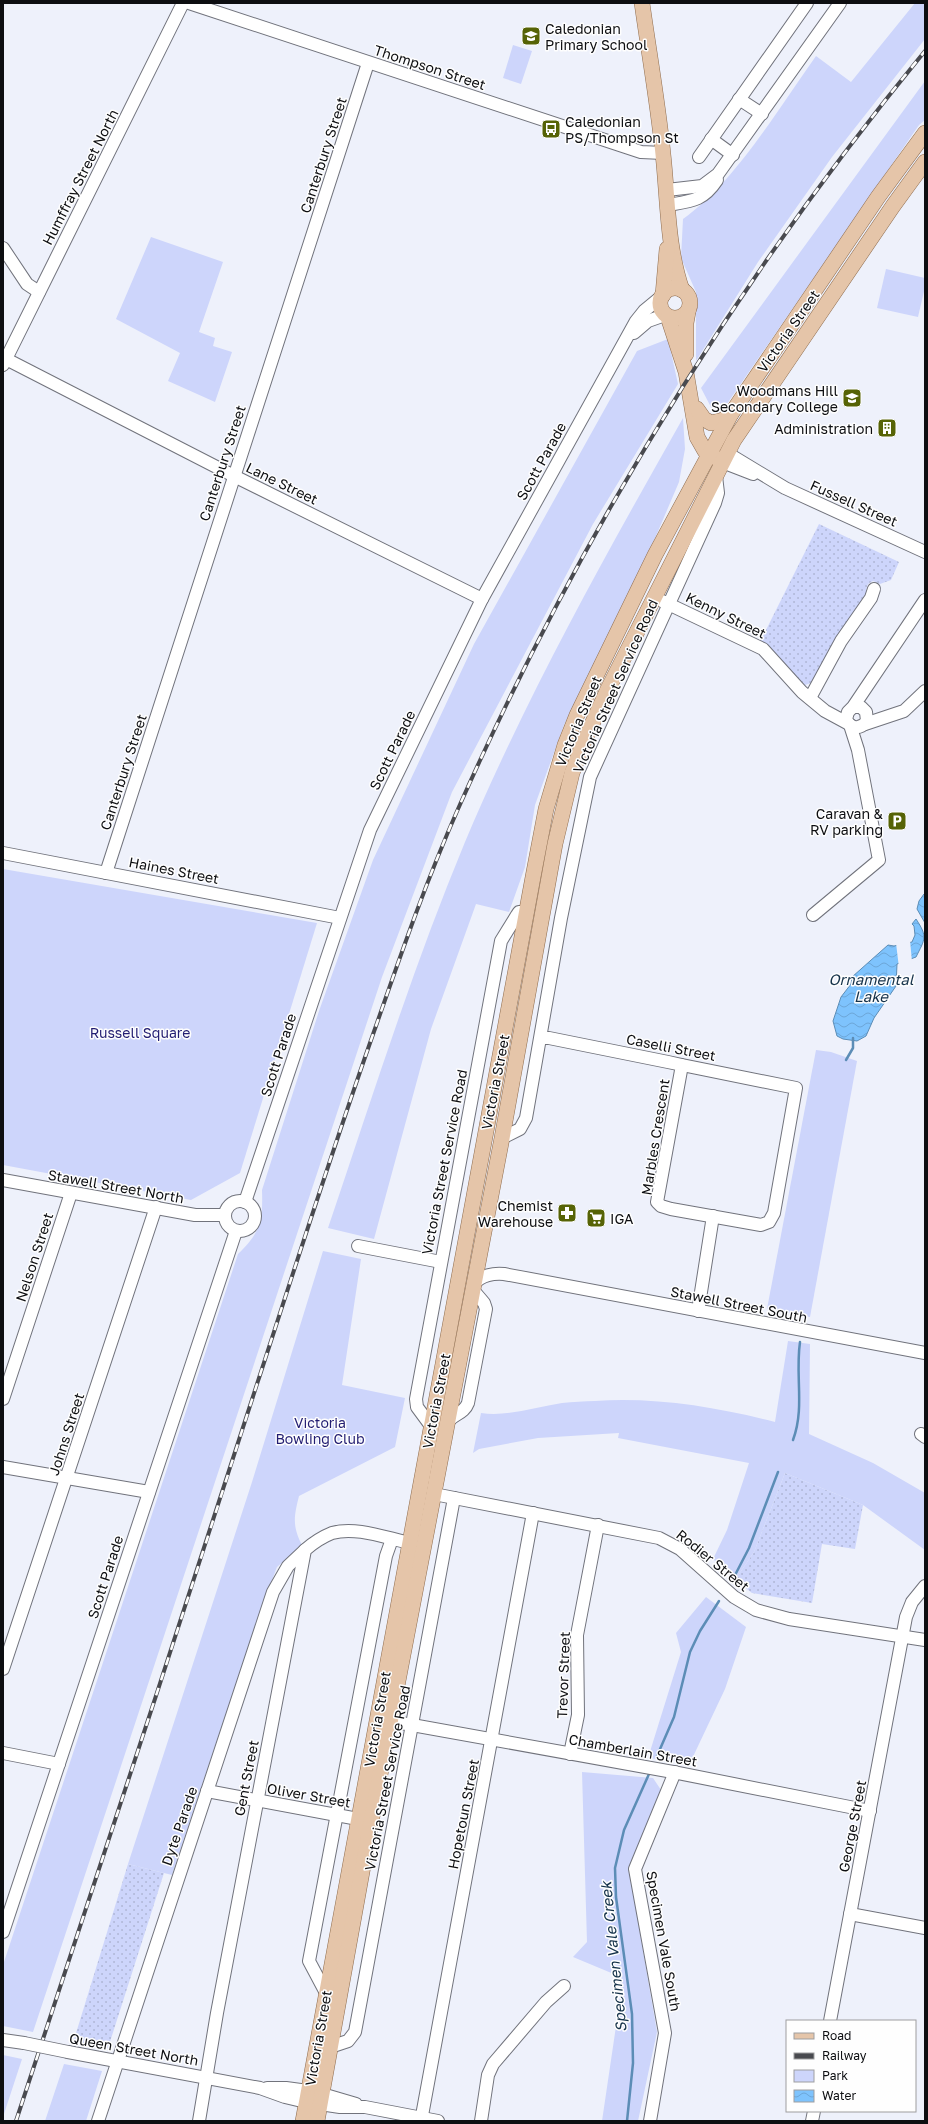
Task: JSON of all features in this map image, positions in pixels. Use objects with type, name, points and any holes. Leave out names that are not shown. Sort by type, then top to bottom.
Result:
[{"type":"main road","points":[[642,3],[663,153],[676,270],[682,290]]},
{"type":"main road","name":"Victoria Street","points":[[314,2121],[314,2098],[326,1993],[526,913],[546,809],[565,744],[577,715],[655,555],[731,414],[878,197],[925,133]]},
{"type":"main road","name":"Victoria Street","points":[[314,2098],[330,2047],[390,1721],[502,1138],[563,806],[577,759],[604,697],[653,597],[725,457],[884,219],[925,162]]},
{"type":"main road","points":[[655,555],[674,508],[698,457],[691,393],[686,372],[666,316],[661,308],[668,204]]},
{"type":"main road","points":[[662,296],[669,289],[682,290],[688,294],[690,301],[686,343],[686,372]]},
{"type":"main road","points":[[666,316],[681,318],[688,312]]},
{"type":"main road","points":[[691,393],[704,419],[711,423],[723,420],[731,414]]},
{"type":"main road","points":[[698,409],[711,449]]},
{"type":"main road","points":[[695,429],[699,442],[725,457]]},
{"type":"main road","points":[[526,913],[543,915]]},
{"type":"main road","points":[[459,1276],[478,1265]]},
{"type":"main road","points":[[419,1491],[434,1494]]},
{"type":"street","name":"Humffray Street North","points":[[4,362],[183,3]]},
{"type":"street","name":"Thompson Street","points":[[189,3],[641,152],[663,153]]},
{"type":"street","points":[[699,157],[807,3]]},
{"type":"street","points":[[668,204],[693,188],[705,184],[718,174],[840,3]]},
{"type":"street","name":"Canterbury Street","points":[[106,873],[368,63]]},
{"type":"street","points":[[739,99],[762,114]]},
{"type":"street","points":[[711,139],[732,156]]},
{"type":"street","points":[[3,248],[27,284],[39,292]]},
{"type":"street","name":"Scott Parade","points":[[245,1202],[370,830],[482,599],[639,316],[662,296]]},
{"type":"street","name":"Scott Parade","points":[[628,338],[648,321],[666,316]]},
{"type":"street","name":"Lane Street","points":[[4,362],[482,599]]},
{"type":"street","name":"Fussell Street","points":[[725,457],[771,481],[925,552]]},
{"type":"street","name":"Victoria Street Service Road","points":[[502,1138],[520,1129],[525,1122],[562,918],[590,777],[717,499],[718,493],[716,476]]},
{"type":"street","points":[[812,700],[840,642],[870,600],[874,589]]},
{"type":"street","name":"Kenny Street","points":[[653,597],[763,649],[794,684],[812,700],[825,711],[849,725]]},
{"type":"street","points":[[813,915],[879,860],[858,750],[846,715],[859,709],[867,685],[924,600]]},
{"type":"street","points":[[849,725],[857,728],[887,715],[906,710],[925,691]]},
{"type":"street","name":"Kenny Street","points":[[812,700],[837,708],[859,709],[887,715]]},
{"type":"street","points":[[858,750],[864,725],[868,718],[859,709]]},
{"type":"street","name":"Haines Street","points":[[3,853],[340,918]]},
{"type":"street","name":"Victoria Street Service Road","points":[[431,1426],[418,1407],[416,1399],[441,1262],[501,941],[519,912],[526,913]]},
{"type":"street","points":[[543,915],[562,918]]},
{"type":"street","name":"Caselli Street","points":[[541,1038],[549,1038],[796,1088]]},
{"type":"street","name":"Marbles Crescent","points":[[682,1065],[657,1202],[661,1206],[761,1225],[769,1222],[774,1213],[796,1088]]},
{"type":"street","name":"Stawell Street North","points":[[3,1180],[195,1215],[225,1215]]},
{"type":"street","name":"Nelson Street","points":[[3,1400],[71,1193]]},
{"type":"street","points":[[238,1201],[245,1202],[252,1208],[255,1217],[252,1225],[245,1230],[236,1231],[226,1223],[225,1215],[231,1203],[238,1201]]},
{"type":"street","name":"Johns Street","points":[[3,1669],[156,1207]]},
{"type":"street","points":[[698,1311],[713,1216]]},
{"type":"street","name":"Scott Parade","points":[[3,1932],[236,1231]]},
{"type":"street","points":[[358,1246],[441,1262]]},
{"type":"street","name":"Stawell Street South","points":[[478,1265],[518,1273],[548,1283]]},
{"type":"street","name":"Stawell Street South","points":[[474,1287],[481,1278],[496,1274],[925,1353]]},
{"type":"street","points":[[3,1467],[149,1492]]},
{"type":"street","name":"Rodier Street","points":[[434,1494],[650,1535],[669,1542],[686,1554],[734,1597],[756,1610],[789,1619],[925,1640]]},
{"type":"street","name":"Victoria Street Service Road","points":[[330,2047],[348,2041],[355,2032],[454,1498]]},
{"type":"street","name":"Hopetoun Street","points":[[421,2120],[533,1513]]},
{"type":"street","name":"Trevor Street","points":[[570,1754],[578,1715],[577,1635],[598,1525]]},
{"type":"street","points":[[305,1550],[322,1538],[339,1532],[357,1532],[410,1543]]},
{"type":"street","points":[[326,1993],[309,1961],[338,1816],[386,1556],[392,1539]]},
{"type":"street","name":"Dyte Parade","points":[[98,2121],[175,1884],[273,1592],[288,1566],[305,1550]]},
{"type":"street","name":"Gent Street","points":[[199,2121],[257,1801],[305,1550]]},
{"type":"street","name":"George Street","points":[[830,2020],[907,1612],[912,1602],[925,1586]]},
{"type":"street","name":"Chamberlain Street","points":[[390,1721],[675,1772],[870,1811]]},
{"type":"street","points":[[3,1753],[59,1764]]},
{"type":"street","name":"Specimen Vale South","points":[[650,2121],[664,2032],[635,1869],[675,1772]]},
{"type":"street","name":"Oliver Street","points":[[207,1791],[358,1819]]},
{"type":"street","points":[[850,1914],[925,1928]]},
{"type":"street","points":[[481,2121],[488,2074],[492,2064],[546,2002],[564,1986]]},
{"type":"street","name":"Queen Street North","points":[[3,2040],[260,2088],[286,2088],[314,2098],[365,2107],[421,2120],[438,2121]]},
{"type":"green space","points":[[915,3],[925,3],[925,39],[832,157],[758,262],[696,361],[696,292],[681,258],[683,219],[702,204],[738,165],[771,121],[816,56],[851,82]]},
{"type":"green space","points":[[513,45],[532,51],[521,84],[503,78]]},
{"type":"green space","points":[[925,81],[925,120],[919,125],[720,414],[713,411],[701,388]]},
{"type":"green space","points":[[151,237],[223,262],[199,332],[215,338],[213,346],[232,352],[215,402],[168,381],[180,353],[116,319]]},
{"type":"green space","points":[[886,269],[925,278],[925,287],[918,317],[877,308]]},
{"type":"green space","points":[[668,339],[678,384],[593,524],[452,792],[382,977],[33,2032],[3,2026],[3,1965],[238,1254],[252,1239],[259,1225],[262,1210],[262,1190],[319,1011],[373,860],[474,644],[637,351]]},
{"type":"green space","points":[[683,418],[685,449],[679,482],[656,536],[564,725],[535,805],[525,867],[509,912],[476,904],[431,1029],[374,1239],[328,1228],[410,985],[446,889],[489,787],[514,733],[568,627]]},
{"type":"green space","points":[[819,524],[899,562],[891,580],[880,584],[873,581],[868,584],[866,590],[868,594],[814,682],[805,685],[760,642]]},
{"type":"green space","name":"Russell Square","points":[[3,869],[317,923],[240,1173],[191,1200],[3,1165]]},
{"type":"green space","points":[[816,1050],[831,1052],[857,1061],[810,1317],[767,1309]]},
{"type":"green space","name":"Victoria Bowling Club","points":[[323,1251],[361,1259],[342,1385],[405,1398],[395,1447],[299,1496],[296,1509],[295,1526],[302,1545],[277,1567],[258,1617],[172,1875],[128,1864],[252,1482]]},
{"type":"green space","points":[[788,1341],[810,1344],[809,1434],[873,1463],[925,1493],[925,1550],[863,1505],[785,1473],[754,1552],[735,1580],[713,1559],[727,1530],[749,1463],[618,1438],[619,1433],[538,1438],[479,1449],[473,1453],[481,1413],[511,1413],[562,1403],[583,1401],[641,1400],[686,1404],[775,1422]]},
{"type":"green space","points":[[785,1473],[863,1505],[855,1549],[822,1544],[812,1603],[752,1593],[735,1580],[754,1552]]},
{"type":"green space","points":[[706,1597],[746,1627],[725,1689],[690,1763],[648,1758],[681,1652],[676,1633]]},
{"type":"green space","points":[[582,1772],[653,1778],[663,1793],[629,1869],[657,2032],[638,2121],[602,2121],[619,2006],[621,1977],[573,1957],[587,1942]]},
{"type":"green space","points":[[128,1864],[164,1873],[108,2048],[73,2043]]},
{"type":"green space","points":[[3,2055],[22,2059],[3,2117]]},
{"type":"green space","points":[[64,2064],[102,2071],[86,2121],[45,2121]]},
{"type":"water","points":[[924,894],[925,923],[917,909],[919,901]]},
{"type":"water","name":"Ornamental Lake","points":[[916,919],[924,934],[923,942],[916,957],[897,964],[896,986],[874,1018],[866,1036],[857,1041],[843,1039],[837,1036],[833,1021],[841,997],[851,984],[852,977],[888,945],[894,946],[912,942],[915,935],[914,926],[912,924]]},
{"type":"pier","points":[[910,940],[912,962],[899,965],[899,968],[896,943]]},
{"type":"waterway","name":"Specimen Vale Creek","points":[[846,1060],[853,1048],[853,1038]]},
{"type":"waterway","name":"Specimen Vale Creek","points":[[793,1440],[797,1428],[799,1404],[798,1367],[800,1342]]},
{"type":"waterway","name":"Specimen Vale Creek","points":[[733,1579],[749,1548],[778,1472]]},
{"type":"waterway","name":"Specimen Vale Creek","points":[[657,1756],[674,1717],[690,1652],[700,1631],[719,1601]]},
{"type":"waterway","name":"Specimen Vale Creek","points":[[627,2121],[633,2063],[632,2014],[616,1897],[615,1868],[624,1830],[649,1774]]},
{"type":"railway","points":[[16,2121],[346,1112],[415,915],[458,809],[505,707],[555,608],[609,510],[666,414],[726,320],[789,228],[856,138],[925,51]]},
{"type":"place","name":"Caledonian Primary School","points":[[531,36]]},
{"type":"place","name":"Caledonian PS/Thompson St","points":[[551,129]]},
{"type":"place","name":"Woodmans Hill Secondary College","points":[[852,398]]},
{"type":"place","name":"Administration","points":[[887,428]]},
{"type":"place","name":"Caravan & RV parking","points":[[897,821]]},
{"type":"place","name":"Chemist Warehouse","points":[[567,1213]]},
{"type":"place","name":"IGA","points":[[596,1218]]}]
